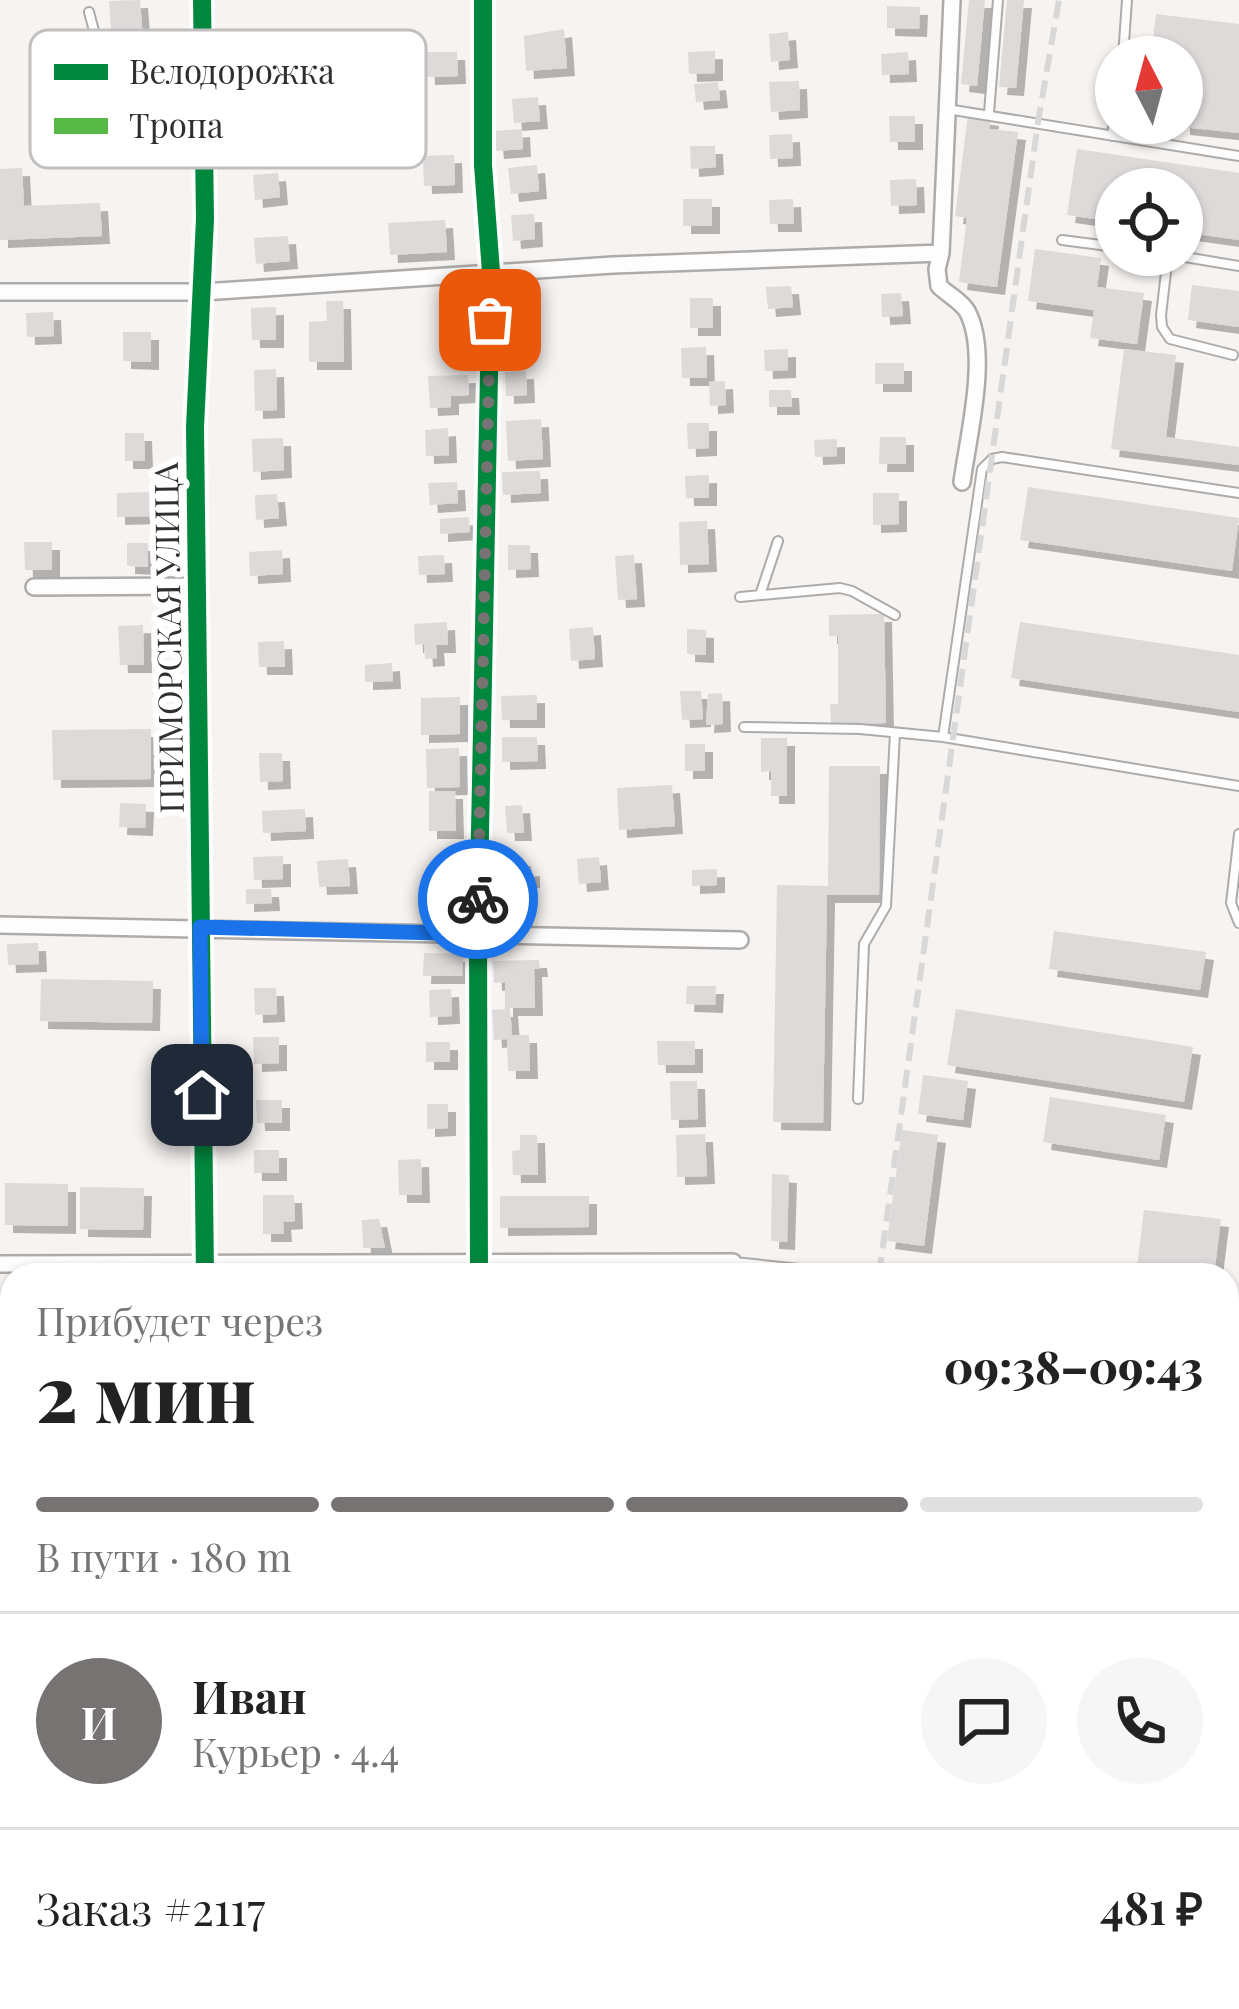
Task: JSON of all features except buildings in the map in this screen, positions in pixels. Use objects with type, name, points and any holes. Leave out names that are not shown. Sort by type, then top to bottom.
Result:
[{"type":"street","name":"ПРИМОРСКАЯ УЛИЦА","points":[[202,0],[203,30]]},
{"type":"street","points":[[479,1263],[478,934],[491,272],[483,165],[483,0]]},
{"type":"street","points":[[952,0],[937,269],[939,286],[964,305],[975,347],[977,375],[962,482]]},
{"type":"street","name":"ПРИМОРСКАЯ УЛИЦА","points":[[204,168],[195,427],[205,1263]]},
{"type":"street","points":[[0,292],[203,292],[491,272],[941,253]]},
{"type":"street","points":[[34,587],[197,586]]},
{"type":"street","points":[[0,925],[740,940]]},
{"type":"street","points":[[697,1263],[733,1262]]},
{"type":"lane","points":[[989,113],[998,0]]},
{"type":"lane","points":[[1124,36],[1127,0]]},
{"type":"lane","points":[[89,12],[94,30]]},
{"type":"lane","points":[[947,109],[1095,133]]},
{"type":"lane","points":[[1163,144],[1239,156]]},
{"type":"lane","points":[[1062,240],[1095,244]]},
{"type":"lane","points":[[1203,260],[1239,266]]},
{"type":"lane","points":[[1168,276],[1162,327],[1170,339],[1233,355]]},
{"type":"lane","points":[[943,737],[982,469],[992,459],[1239,494]]},
{"type":"lane","points":[[760,595],[778,541]]},
{"type":"lane","points":[[740,597],[840,589],[895,615]]},
{"type":"lane","points":[[744,727],[943,737],[1239,786]]},
{"type":"lane","points":[[858,1099],[864,944],[886,906],[895,733]]},
{"type":"lane","points":[[1239,834],[1231,903],[1239,922]]},
{"type":"lane","points":[[733,1262],[743,1263]]},
{"type":"railway","points":[[881,1263],[1038,122],[1059,0]]},
{"type":"cycle path","points":[[202,0],[202,30]]},
{"type":"cycle path","points":[[479,1263],[478,934],[491,272],[483,165],[483,0]]},
{"type":"cycle path","points":[[204,168],[195,427],[205,1263]]},
{"type":"way so far","points":[[478,899],[490,320]]},
{"type":"route","points":[[202,1095],[200,927],[478,934],[478,899]]}]
